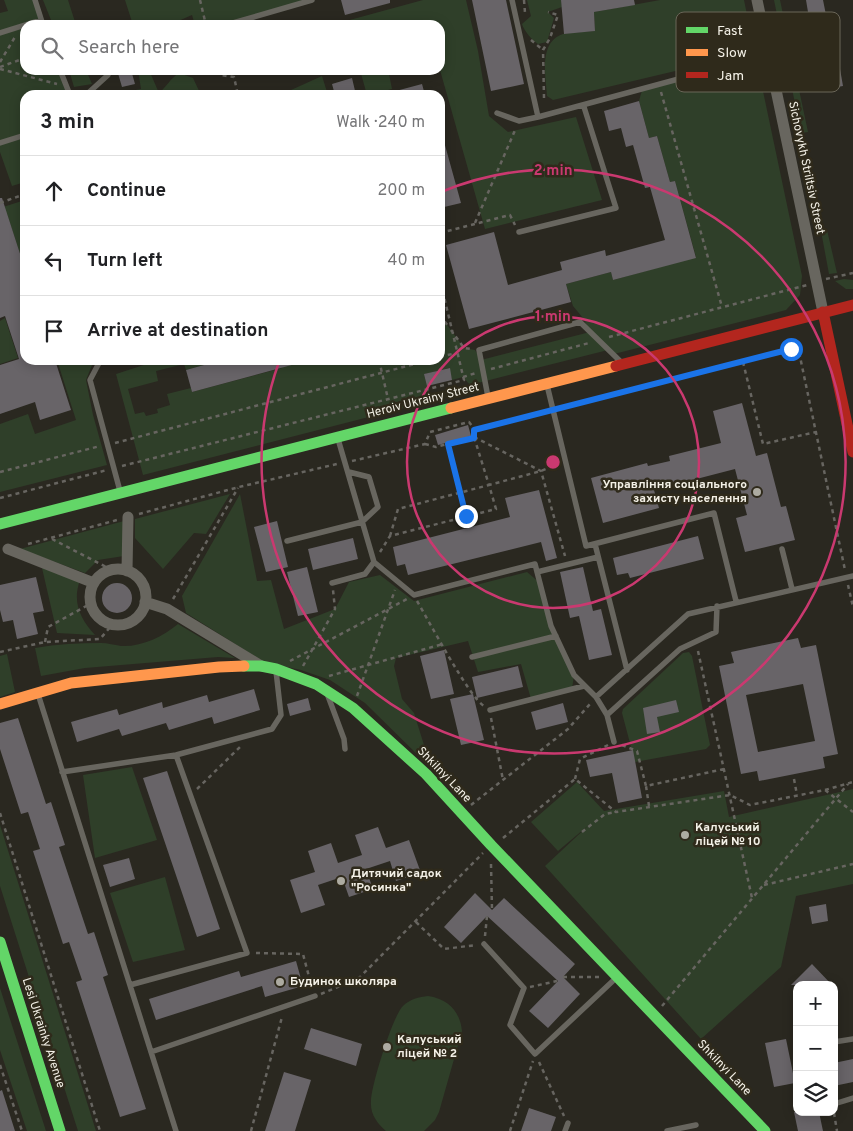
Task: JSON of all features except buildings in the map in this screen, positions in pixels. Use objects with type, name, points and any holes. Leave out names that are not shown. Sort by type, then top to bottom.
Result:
[{"type":"main road","name":"Heroiv Ukrainy Street","points":[[0,524],[853,305]]},
{"type":"main road","points":[[822,312],[853,452]]},
{"type":"main road","name":"Shkilnyi Lane","points":[[0,704],[71,683],[124,676],[261,666],[276,668],[323,684],[353,708],[426,774],[491,845],[765,1131]]},
{"type":"main road","name":"Lesi Ukrainky Avenue","points":[[0,942],[60,1131]]},
{"type":"street","name":"Sichovykh Striltsiv Street","points":[[775,92],[822,312]]},
{"type":"street","points":[[127,571],[128,517]]},
{"type":"street","points":[[8,550],[94,583]]},
{"type":"street","points":[[112,570],[127,571],[134,574],[144,586],[146,602],[137,618],[121,625],[112,625],[98,618],[90,604],[90,597],[94,583],[99,577],[112,570]]},
{"type":"street","points":[[146,602],[167,609],[261,666]]},
{"type":"lane","points":[[35,0],[41,20]]},
{"type":"lane","points":[[243,20],[312,0]]},
{"type":"lane","points":[[512,0],[538,117]]},
{"type":"lane","points":[[0,33],[20,27]]},
{"type":"lane","points":[[62,75],[68,90]]},
{"type":"lane","points":[[92,90],[108,75]]},
{"type":"lane","points":[[497,113],[519,121],[546,116],[676,81]]},
{"type":"lane","points":[[519,232],[616,208],[584,106]]},
{"type":"lane","points":[[0,143],[20,137]]},
{"type":"lane","points":[[488,398],[479,350],[580,322],[623,363]]},
{"type":"lane","points":[[98,365],[90,380],[120,493]]},
{"type":"lane","points":[[547,383],[552,411],[586,546],[714,513],[736,602]]},
{"type":"lane","points":[[338,437],[374,562],[414,595],[535,564],[556,636],[574,675],[596,697],[608,716],[614,742]]},
{"type":"lane","points":[[287,540],[362,522],[378,507],[369,477],[349,472]]},
{"type":"lane","points":[[595,544],[626,670]]},
{"type":"lane","points":[[782,549],[792,589]]},
{"type":"lane","points":[[537,572],[598,556]]},
{"type":"lane","points":[[332,583],[365,574],[374,562]]},
{"type":"lane","points":[[596,697],[688,614],[850,577]]},
{"type":"lane","points":[[608,716],[680,649],[716,632],[717,606]]},
{"type":"lane","points":[[472,657],[556,636]]},
{"type":"lane","points":[[62,772],[176,755],[272,729],[281,715],[276,668]]},
{"type":"lane","points":[[323,684],[344,739],[345,749]]},
{"type":"lane","points":[[490,710],[584,686]]},
{"type":"lane","points":[[38,693],[176,1131]]},
{"type":"lane","points":[[130,985],[247,953],[176,755]]},
{"type":"lane","points":[[484,944],[524,988],[510,1025],[536,1054],[618,976]]},
{"type":"lane","points":[[151,1052],[285,1008],[315,996]]},
{"type":"lane","points":[[838,1041],[853,1039]]},
{"type":"lane","points":[[838,1103],[853,1098]]},
{"type":"lane","points":[[565,1131],[568,1123]]},
{"type":"lane","points":[[667,1131],[696,1125]]},
{"type":"path","points":[[200,0],[205,20]]},
{"type":"path","points":[[524,0],[525,17]]},
{"type":"path","points":[[546,116],[543,50],[550,38],[558,16],[548,12]]},
{"type":"path","points":[[0,62],[20,29]]},
{"type":"path","points":[[528,37],[543,50]]},
{"type":"path","points":[[0,68],[20,60]]},
{"type":"path","points":[[0,68],[20,74]]},
{"type":"path","points":[[25,75],[60,85],[61,90]]},
{"type":"path","points":[[220,75],[234,77],[237,90]]},
{"type":"path","points":[[660,85],[722,307]]},
{"type":"path","points":[[475,223],[519,121]]},
{"type":"path","points":[[0,203],[20,196]]},
{"type":"path","points":[[445,232],[510,215],[519,232]]},
{"type":"path","points":[[463,376],[853,273]]},
{"type":"path","points":[[0,498],[464,380],[445,304]]},
{"type":"path","points":[[445,322],[464,348],[479,350]]},
{"type":"path","points":[[474,430],[791,349],[799,352],[850,577],[853,607]]},
{"type":"path","points":[[445,356],[456,353]]},
{"type":"path","points":[[743,362],[762,444],[816,432]]},
{"type":"path","points":[[381,365],[388,399]]},
{"type":"path","points":[[0,472],[410,365]]},
{"type":"path","points":[[390,536],[496,509],[474,438],[474,430],[469,422],[430,432],[425,444]]},
{"type":"path","points":[[167,609],[239,487],[425,444],[436,447],[474,438],[541,471],[567,564]]},
{"type":"path","points":[[448,444],[466,516]]},
{"type":"path","points":[[374,562],[390,536],[398,509],[541,471],[556,466],[564,457]]},
{"type":"path","points":[[50,538],[112,570]]},
{"type":"path","points":[[353,708],[398,582]]},
{"type":"path","points":[[298,676],[335,609],[332,583]]},
{"type":"path","points":[[276,668],[414,595],[479,703]]},
{"type":"path","points":[[45,642],[48,627],[90,604]]},
{"type":"path","points":[[0,652],[45,642],[100,639],[112,625]]},
{"type":"path","points":[[696,642],[752,898]]},
{"type":"path","points":[[323,684],[369,665],[443,644]]},
{"type":"path","points":[[466,809],[568,730],[596,697]]},
{"type":"path","points":[[490,710],[503,780]]},
{"type":"path","points":[[190,796],[254,734]]},
{"type":"path","points":[[247,953],[303,954],[315,996],[359,978],[491,845],[498,843],[575,779],[580,759],[614,742],[637,751],[649,807]]},
{"type":"path","points":[[646,786],[724,770]]},
{"type":"path","points":[[575,779],[616,812]]},
{"type":"path","points":[[794,779],[797,796]]},
{"type":"path","points":[[582,832],[605,814],[730,795],[750,805],[825,790],[853,782]]},
{"type":"path","points":[[655,1015],[848,784]]},
{"type":"path","points":[[825,790],[853,812]]},
{"type":"path","points":[[0,813],[100,1131]]},
{"type":"path","points":[[491,845],[492,910]]},
{"type":"path","points":[[763,885],[853,864]]},
{"type":"path","points":[[415,922],[444,949],[484,944],[488,916]]},
{"type":"path","points":[[563,977],[618,976]]},
{"type":"path","points":[[524,988],[558,981]]},
{"type":"path","points":[[251,1131],[285,1008]]},
{"type":"path","points":[[536,1054],[568,1123]]},
{"type":"path","points":[[510,1131],[536,1054]]},
{"type":"path","points":[[0,1065],[22,1131]]},
{"type":"path","points":[[0,1080],[4,1078]]},
{"type":"path","points":[[835,1116],[837,1131]]},
{"type":"green space","points":[[4,0],[35,0],[41,20],[20,20],[20,75],[62,75],[68,90],[20,90],[20,184],[12,186],[0,152],[0,13],[8,11]]},
{"type":"green space","points":[[43,0],[68,0],[74,20],[51,20]]},
{"type":"green space","points":[[125,0],[312,0],[243,20],[194,20],[192,15],[180,20],[131,20]]},
{"type":"green space","points":[[423,0],[466,0],[478,51],[489,116],[508,132],[576,117],[602,200],[485,229],[441,75],[445,75],[445,20],[350,20]]},
{"type":"green space","points":[[527,0],[561,0],[562,7],[548,12],[554,18],[547,42],[538,44],[528,35],[523,27],[522,24],[531,16]]},
{"type":"green space","points":[[660,0],[744,0],[746,12],[676,12],[676,71],[553,100],[547,96],[545,70],[545,61],[550,44],[555,38],[563,34],[595,31],[594,12]]},
{"type":"green space","points":[[774,0],[780,0],[783,12],[776,12]]},
{"type":"green space","points":[[70,75],[88,75],[92,84],[74,87]]},
{"type":"green space","points":[[139,75],[151,75],[158,90],[136,90],[141,89]]},
{"type":"green space","points":[[177,75],[193,78],[199,90],[162,90]]},
{"type":"green space","points":[[361,75],[389,75],[392,89],[366,90]]},
{"type":"green space","points":[[322,76],[326,90],[291,90]]},
{"type":"green space","points":[[676,80],[676,92],[763,92],[802,276],[800,295],[786,310],[614,354],[608,350],[470,385],[463,377],[452,380],[449,368],[425,374],[431,401],[143,475],[116,374],[144,365],[180,365],[156,371],[158,381],[128,389],[135,414],[144,412],[146,416],[158,413],[157,409],[170,405],[167,394],[191,388],[192,392],[282,368],[281,365],[445,365],[445,322],[464,348],[475,350],[481,360],[590,332],[583,318],[573,306],[566,284],[611,272],[613,280],[696,257],[675,181],[670,182],[657,136],[649,138],[639,101],[642,90]]},
{"type":"green space","points":[[793,92],[800,92],[808,132],[801,133]]},
{"type":"green space","points":[[20,202],[20,254],[7,214],[0,208]]},
{"type":"green space","points":[[827,230],[837,273],[829,274],[821,231]]},
{"type":"green space","points":[[853,280],[853,289],[846,289],[835,281]]},
{"type":"green space","points":[[5,318],[18,358],[0,364],[0,321]]},
{"type":"green space","points":[[59,365],[92,365],[86,380],[93,415],[107,465],[0,492],[0,424],[28,414],[35,434],[76,420]]},
{"type":"green space","points":[[184,365],[204,365],[186,370]]},
{"type":"green space","points":[[230,494],[206,534],[194,533],[163,569],[135,538],[135,519]]},
{"type":"green space","points":[[240,494],[257,581],[271,580],[284,629],[335,609],[349,582],[380,575],[414,601],[527,572],[540,583],[551,626],[574,675],[572,689],[531,699],[521,664],[478,672],[468,641],[396,658],[394,666],[402,699],[414,713],[429,761],[426,763],[365,703],[330,680],[301,670],[264,662],[186,613],[182,596]]},
{"type":"green space","points":[[124,521],[124,556],[98,560],[85,573],[20,549]]},
{"type":"green space","points":[[42,568],[80,580],[77,603],[85,623],[95,635],[57,633]]},
{"type":"green space","points":[[178,624],[235,658],[218,657],[85,668],[41,676],[35,648],[84,643],[104,643],[121,646],[137,645],[158,637]]},
{"type":"green space","points":[[689,652],[692,656],[710,745],[706,749],[635,762],[622,713],[623,709],[683,653]]},
{"type":"green space","points":[[7,654],[15,692],[0,697],[0,656]]},
{"type":"green space","points":[[132,767],[157,840],[95,858],[83,775]]},
{"type":"green space","points":[[577,782],[604,811],[724,791],[729,817],[853,789],[853,884],[796,896],[781,967],[701,1039],[545,866],[590,824],[558,851],[531,822]]},
{"type":"green space","points":[[0,825],[96,1131],[78,1131],[0,886]]},
{"type":"green space","points":[[165,877],[185,950],[133,962],[110,893]]},
{"type":"green space","points":[[0,988],[46,1131],[27,1131],[0,1050]]},
{"type":"green space","points":[[428,996],[441,1000],[452,1007],[459,1018],[462,1031],[439,1112],[435,1120],[424,1131],[386,1131],[375,1118],[371,1106],[372,1093],[383,1051],[403,1006],[415,999]]},
{"type":"traffic: fast","points":[[0,524],[451,408]]},
{"type":"traffic: fast","points":[[244,666],[261,666],[276,669],[316,684],[353,708],[426,774],[491,845],[765,1131]]},
{"type":"traffic: fast","points":[[0,942],[60,1131]]},
{"type":"traffic: slow","points":[[451,408],[616,366]]},
{"type":"traffic: slow","points":[[0,704],[71,683],[244,666]]},
{"type":"traffic: jam","points":[[616,366],[853,305]]},
{"type":"traffic: jam","points":[[823,312],[853,452]]},
{"type":"place","name":"Управління соціального захисту населення","points":[[757,492]]},
{"type":"place","name":"Калуський ліцей № 10","points":[[685,835]]},
{"type":"place","name":"Дитячий садок \"Росинка\"","points":[[341,881]]},
{"type":"place","name":"Будинок школяра","points":[[280,982]]},
{"type":"place","name":"Калуський ліцей № 2","points":[[387,1047]]},
{"type":"route","points":[[466,516],[448,444],[474,438],[474,430],[791,349]]}]
